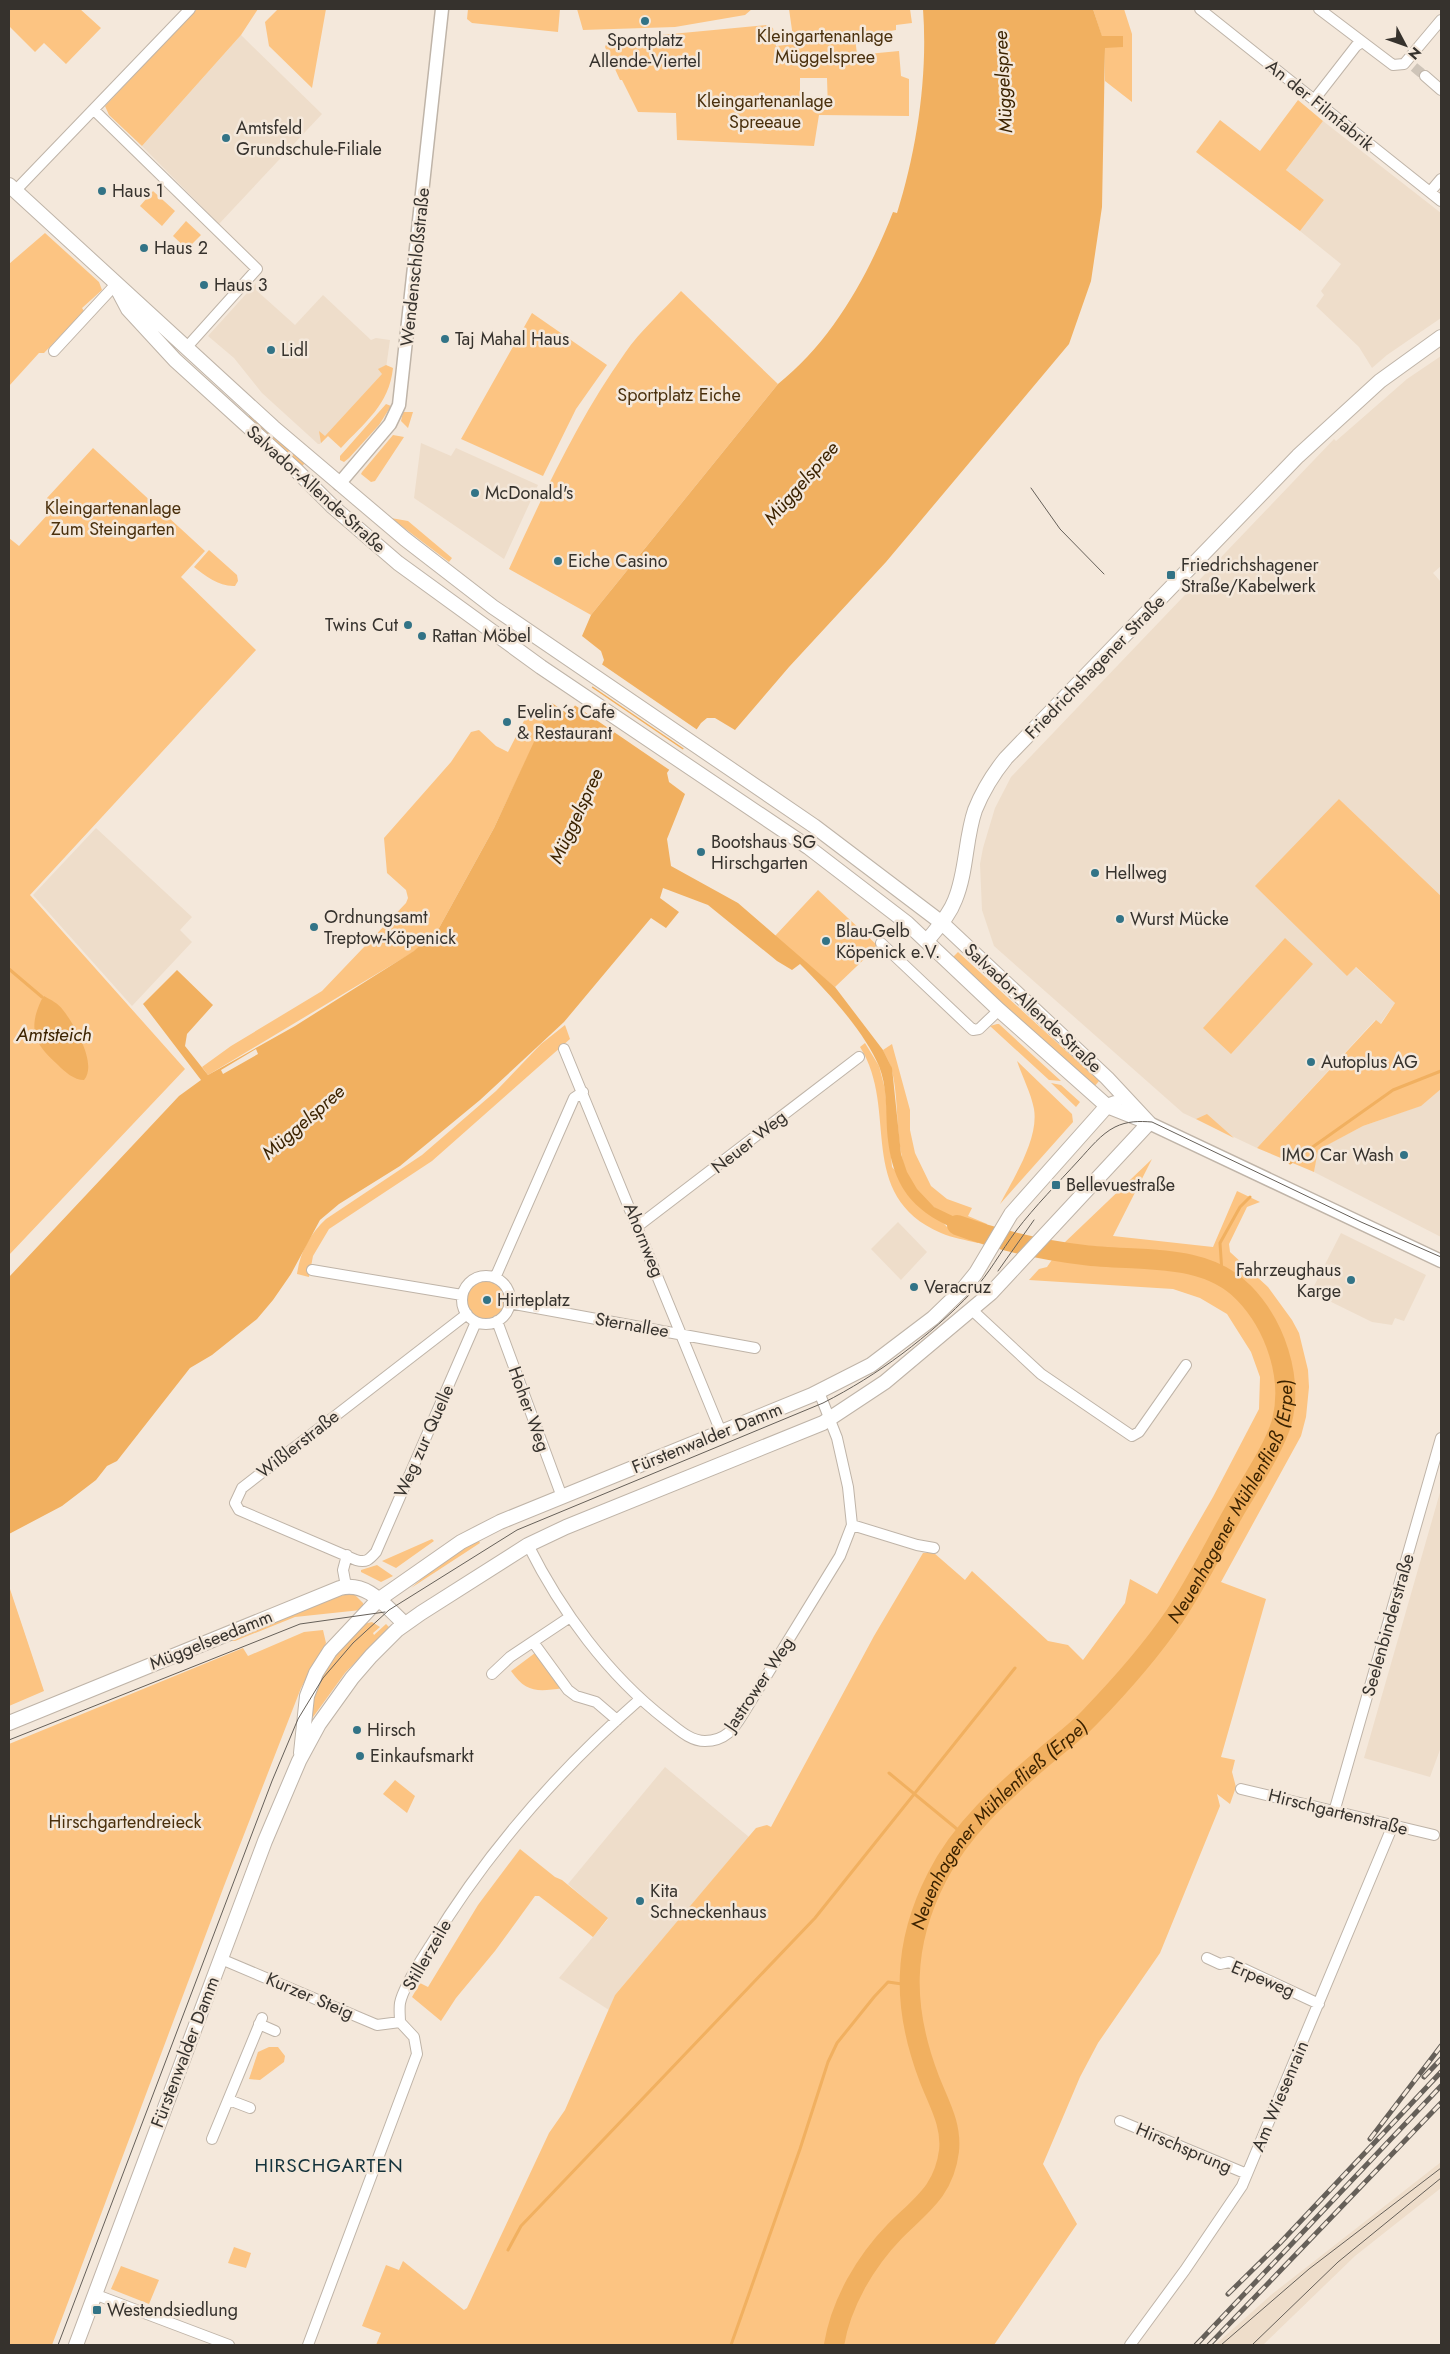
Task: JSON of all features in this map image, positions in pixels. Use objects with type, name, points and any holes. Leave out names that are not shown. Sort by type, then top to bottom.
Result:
[{"type":"main road","name":"Salvador-Allende-Straße","points":[[12,188],[186,348],[339,484],[432,560],[493,607],[814,826],[942,923],[1126,1098],[1149,1123]]},
{"type":"main road","name":"Salvador-Allende-Straße","points":[[116,284],[128,309],[174,360],[398,563],[541,666],[808,847],[927,940],[999,1010],[1107,1106],[1149,1123]]},
{"type":"main road","name":"Friedrichshagener Straße","points":[[927,940],[942,923],[955,902],[961,883],[975,811],[985,788],[1006,758],[1298,456],[1380,381],[1441,337]]},
{"type":"main road","name":"Wendenschloßstraße","points":[[326,499],[339,484]]},
{"type":"main road","name":"Fürstenwalder Damm","points":[[300,1761],[304,1708],[312,1681],[330,1652],[378,1600],[461,1542],[500,1522],[819,1392],[871,1365],[933,1318],[976,1273],[1002,1229],[1026,1196],[1107,1106],[1126,1098]]},
{"type":"main road","name":"Fürstenwalder Damm","points":[[76,2345],[265,1841],[300,1761],[319,1724],[352,1678],[405,1624],[528,1545],[566,1527],[830,1419],[884,1382],[972,1310],[1026,1256],[1149,1123]]},
{"type":"main road","points":[[346,1586],[363,1588],[405,1624]]},
{"type":"main road","name":"Müggelseedamm","points":[[9,1723],[346,1586]]},
{"type":"street","name":"Salvador-Allende-Straße","points":[[12,188],[94,110],[190,9]]},
{"type":"street","name":"Wendenschloßstraße","points":[[339,484],[390,424],[399,404],[442,9]]},
{"type":"street","name":"An der Filmfabrik","points":[[1200,9],[1441,201]]},
{"type":"street","points":[[1319,9],[1393,65],[1410,64],[1441,20]]},
{"type":"street","points":[[1314,100],[1356,46],[1362,42]]},
{"type":"street","points":[[1424,76],[1440,86]]},
{"type":"street","points":[[94,110],[257,269],[186,348]]},
{"type":"street","points":[[1430,192],[1441,179]]},
{"type":"street","points":[[54,351],[116,284]]},
{"type":"street","name":"Salvador-Allende-Straße","points":[[881,943],[973,1030],[979,1029],[999,1010]]},
{"type":"street","name":"Ahornweg","points":[[564,1049],[721,1432]]},
{"type":"street","name":"Neuer Weg","points":[[638,1226],[859,1057]]},
{"type":"street","points":[[495,1278],[574,1098],[583,1092]]},
{"type":"street","points":[[1149,1123],[1437,1258]]},
{"type":"street","points":[[312,1270],[462,1295]]},
{"type":"street","points":[[488,1276],[495,1278],[505,1286],[509,1303],[505,1314],[496,1321],[486,1324],[476,1322],[467,1314],[462,1302],[462,1295],[469,1283],[475,1279],[488,1276]]},
{"type":"street","name":"Sternallee","points":[[509,1303],[754,1348]]},
{"type":"street","points":[[972,1310],[1041,1374],[1132,1436],[1139,1432],[1186,1365]]},
{"type":"street","name":"Wißlerstraße","points":[[370,1558],[362,1562],[246,1514],[239,1510],[235,1503],[237,1495],[242,1488],[467,1314]]},
{"type":"street","name":"Hoher Weg","points":[[496,1321],[562,1497]]},
{"type":"street","name":"Weg zur Quelle","points":[[370,1558],[376,1552],[476,1322]]},
{"type":"street","name":"Jastrower Weg","points":[[528,1545],[570,1617],[639,1700],[693,1739],[716,1740],[729,1734],[840,1556],[852,1525],[845,1473],[837,1438],[819,1392]]},
{"type":"street","name":"Seelenbinderstraße","points":[[1334,1812],[1441,1438]]},
{"type":"street","points":[[852,1525],[917,1545],[934,1548]]},
{"type":"street","points":[[346,1586],[343,1570],[347,1556]]},
{"type":"street","points":[[492,1674],[510,1657],[570,1617]]},
{"type":"street","points":[[533,1642],[568,1690],[576,1696],[596,1702],[617,1720]]},
{"type":"street","name":"Stillerzeile","points":[[400,2022],[400,2002],[413,1974],[445,1921],[477,1876],[528,1811],[582,1752],[639,1700]]},
{"type":"street","name":"Hirschgartenstraße","points":[[1241,1789],[1434,1835]]},
{"type":"street","name":"Am Wiesenrain","points":[[1130,2345],[1185,2270],[1242,2186],[1393,1825]]},
{"type":"street","name":"Erpeweg","points":[[1207,1958],[1220,1964],[1229,1962],[1319,2004]]},
{"type":"street","name":"Kurzer Steig","points":[[221,1959],[377,2025],[400,2022]]},
{"type":"street","points":[[212,2139],[260,2021],[275,2031]]},
{"type":"street","points":[[308,2345],[417,2054],[414,2037],[400,2022]]},
{"type":"street","points":[[228,2100],[250,2108]]},
{"type":"street","name":"Hirschsprung","points":[[1120,2121],[1248,2174]]},
{"type":"street","points":[[94,2294],[229,2345]]},
{"type":"shaded area","name":"Amtsfeld Grundschule-Filiale","points":[[241,35],[322,114],[219,224],[142,146]]},
{"type":"shaded area","points":[[1323,121],[1441,213],[1441,318],[1387,355],[1372,368],[1359,347],[1316,306],[1324,295],[1321,291],[1341,264],[1300,231],[1324,200],[1286,170]]},
{"type":"shaded area","points":[[256,283],[256,290],[295,325],[323,295],[371,340],[376,338],[390,340],[385,375],[336,443],[328,436],[318,444],[262,393],[234,358],[208,336]]},
{"type":"shaded area","points":[[1441,356],[1441,566],[1433,573],[1441,582],[1441,896],[1339,799],[1347,976],[1355,967],[1395,1003],[1380,1024],[1375,1020],[1257,1148],[1183,1113],[994,946],[982,910],[980,864],[983,848],[995,808],[1011,777],[1334,439],[1336,441],[1407,379]]},
{"type":"shaded area","points":[[421,443],[451,456],[456,448],[538,485],[504,559],[414,498]]},
{"type":"shaded area","points":[[96,828],[192,917],[180,930],[192,942],[132,1006],[33,895]]},
{"type":"shaded area","points":[[1441,1089],[1441,1237],[1314,1172],[1317,1150],[1363,1126],[1420,1106]]},
{"type":"shaded area","points":[[898,1222],[927,1252],[901,1280],[871,1249]]},
{"type":"shaded area","points":[[1341,1233],[1426,1275],[1404,1321],[1395,1318],[1392,1325],[1372,1322],[1311,1292]]},
{"type":"shaded area","points":[[1441,1489],[1441,1747],[1430,1777],[1364,1758]]},
{"type":"shaded area","name":"Kita Schneckenhaus","points":[[665,1767],[749,1837],[615,1995],[609,2010],[559,1978],[608,1919],[568,1884]]},
{"type":"shaded area","points":[[1441,2162],[1441,2188],[1355,2256],[1263,2345],[1215,2345],[1271,2295]]},
{"type":"green space","points":[[9,9],[80,9],[101,28],[66,64],[44,43],[35,52],[9,26]]},
{"type":"green space","points":[[197,9],[258,9],[241,35],[142,146],[109,115],[105,106]]},
{"type":"green space","points":[[278,9],[326,9],[312,88],[269,46],[265,22]]},
{"type":"green space","points":[[468,9],[560,9],[558,32],[472,23],[467,19]]},
{"type":"green space","name":"Sportplatz Allende-Viertel","points":[[577,9],[752,9],[745,15],[675,27],[583,30]]},
{"type":"green space","points":[[789,9],[910,9],[912,23],[896,25],[896,30],[855,37],[857,55],[899,51],[901,76],[909,79],[909,116],[819,115],[814,146],[677,140],[676,113],[638,112],[622,80],[620,80],[605,47],[608,40],[767,25],[773,28],[776,46],[794,44]],"holes":[[[800,78],[827,78],[828,110],[800,109]]]},
{"type":"green space","points":[[1093,9],[1124,9],[1132,34],[1132,102],[1105,81],[1105,47],[1123,36],[1102,37]]},
{"type":"green space","points":[[1298,100],[1323,121],[1286,170],[1324,200],[1300,231],[1196,152],[1220,120],[1260,151]]},
{"type":"green space","points":[[153,191],[175,211],[162,226],[140,206]]},
{"type":"green space","points":[[186,221],[201,235],[187,249],[173,236]]},
{"type":"green space","points":[[45,233],[99,282],[102,290],[82,308],[84,311],[44,353],[39,353],[9,386],[9,264]]},
{"type":"green space","name":"Sportplatz Eiche","points":[[681,291],[778,384],[591,615],[509,569],[548,486],[608,378],[631,345]]},
{"type":"green space","points":[[532,313],[607,365],[576,409],[543,476],[461,439]]},
{"type":"green space","points":[[386,365],[393,368],[391,381],[381,403],[367,421],[341,448],[328,436],[321,443],[319,431],[325,436],[382,374],[378,369]]},
{"type":"green space","points":[[386,404],[391,406],[379,425],[349,458],[344,462],[340,460],[340,456]]},
{"type":"green space","points":[[403,412],[413,412],[408,428],[401,421]]},
{"type":"green space","points":[[250,415],[305,463],[302,466],[248,418]]},
{"type":"green space","points":[[393,435],[404,437],[375,481],[371,482],[361,474]]},
{"type":"green space","name":"Kleingartenanlage Zum Steingarten","points":[[93,448],[205,551],[181,577],[256,650],[30,895],[185,1069],[9,1255],[9,538],[19,546],[49,513],[47,498]]},
{"type":"green space","points":[[391,518],[408,521],[452,558],[449,562]]},
{"type":"green space","points":[[209,550],[237,575],[238,581],[235,586],[218,583],[194,567]]},
{"type":"green space","points":[[530,709],[545,720],[494,828],[439,928],[415,951],[208,1075],[202,1067],[231,1046],[322,991],[406,903],[408,898],[406,890],[387,873],[384,838],[451,762],[471,732],[479,730],[496,746],[508,752]]},
{"type":"green space","points":[[1339,799],[1441,896],[1441,1089],[1421,1106],[1363,1126],[1318,1150],[1314,1172],[1257,1148],[1376,1020],[1381,1024],[1395,1003],[1356,967],[1347,976],[1255,886]]},
{"type":"green space","name":"Blau-Gelb Köpenick e.V.","points":[[818,890],[878,946],[835,987],[774,937]]},
{"type":"green space","points":[[1285,938],[1313,964],[1231,1054],[1203,1028]]},
{"type":"green space","points":[[958,952],[1099,1081],[1094,1087],[961,966],[953,957]]},
{"type":"green space","points":[[997,1024],[1061,1081],[1049,1080],[990,1026]]},
{"type":"green space","points":[[565,1025],[570,1039],[432,1161],[329,1229],[313,1256],[309,1277],[297,1274],[307,1244],[326,1219],[422,1155],[496,1091],[541,1044]]},
{"type":"green space","points":[[865,1043],[879,1066],[885,1089],[892,1167],[947,1227],[980,1238],[978,1243],[941,1233],[914,1217],[897,1197],[888,1174],[877,1097],[871,1072],[860,1047]]},
{"type":"green space","points":[[892,1044],[910,1110],[910,1130],[915,1153],[931,1186],[947,1199],[972,1208],[968,1216],[987,1224],[984,1231],[935,1208],[920,1195],[910,1180],[900,1145],[892,1071],[883,1050]]},
{"type":"green space","points":[[1017,1061],[1072,1114],[1073,1122],[1000,1204],[1024,1158],[1033,1133],[1035,1121],[1033,1103]]},
{"type":"green space","points":[[1051,1083],[1061,1085],[1080,1102],[1076,1107]]},
{"type":"green space","points":[[1207,1114],[1234,1138],[1196,1119]]},
{"type":"green space","points":[[1152,1159],[1113,1236],[1213,1247],[1237,1191],[1260,1202],[1247,1207],[1229,1244],[1230,1252],[1268,1287],[1292,1320],[1299,1333],[1308,1370],[1309,1387],[1306,1417],[1301,1436],[1221,1582],[1266,1599],[1221,1757],[1235,1760],[1232,1772],[1236,1787],[1230,1804],[1217,1794],[1220,1806],[1160,1953],[1098,2043],[1080,2077],[1043,2164],[1077,2224],[994,2345],[376,2345],[381,2333],[362,2326],[386,2265],[399,2270],[403,2261],[464,2310],[467,2308],[549,2133],[565,2110],[615,1995],[756,1828],[767,1825],[771,1827],[874,1636],[923,1553],[934,1553],[965,1580],[972,1571],[1048,1641],[1068,1645],[1083,1660],[1125,1603],[1130,1579],[1157,1594],[1213,1497],[1259,1409],[1260,1377],[1251,1352],[1227,1314],[1200,1298],[1173,1289],[1029,1280],[1039,1269],[1047,1267],[1062,1245]]},
{"type":"green space","points":[[486,1281],[499,1287],[505,1300],[499,1313],[486,1319],[473,1313],[467,1300],[473,1287]]},
{"type":"green space","points":[[432,1539],[434,1541],[396,1568],[382,1561]]},
{"type":"green space","points":[[478,1539],[480,1543],[411,1588],[445,1559]]},
{"type":"green space","points":[[377,1565],[393,1576],[381,1582],[361,1572],[361,1570]]},
{"type":"green space","points":[[9,1586],[44,1691],[9,1706]]},
{"type":"green space","points":[[344,1595],[355,1595],[363,1603],[364,1607],[361,1610],[295,1617],[235,1641],[228,1640],[324,1600]]},
{"type":"green space","points":[[372,1622],[380,1627],[373,1633],[374,1635],[386,1624],[389,1627],[345,1673],[308,1724],[311,1690],[321,1670],[360,1625]]},
{"type":"green space","name":"Hirschgartendreieck","points":[[323,1630],[326,1643],[301,1688],[224,1886],[52,2345],[9,2345],[9,1744],[243,1648],[248,1656],[304,1632]]},
{"type":"green space","points":[[535,1653],[563,1688],[533,1689],[522,1684],[511,1671]]},
{"type":"green space","points":[[395,1780],[415,1796],[407,1813],[383,1794]]},
{"type":"green space","points":[[520,1849],[555,1877],[562,1880],[608,1918],[593,1937],[539,1896],[535,1896],[495,1951],[456,1998],[441,2021],[412,1997],[420,1983],[428,1987],[478,1905]]},
{"type":"green space","points":[[269,2047],[278,2047],[285,2056],[284,2062],[260,2080],[249,2079],[258,2052]]},
{"type":"green space","points":[[234,2247],[251,2253],[246,2268],[228,2263]]},
{"type":"green space","points":[[121,2266],[159,2280],[149,2304],[111,2289]]},
{"type":"water","name":"Müggelspree","points":[[923,9],[1093,9],[1102,36],[1123,36],[1123,47],[1105,48],[1102,207],[1091,281],[1069,344],[886,562],[789,667],[735,730],[715,718],[707,718],[701,723],[667,773],[669,782],[685,794],[667,839],[671,866],[738,903],[835,987],[883,1050],[892,1068],[901,1154],[907,1172],[917,1189],[934,1207],[984,1231],[980,1238],[941,1222],[913,1201],[903,1188],[895,1172],[890,1153],[885,1090],[879,1066],[855,1025],[822,986],[800,964],[792,970],[777,961],[708,905],[663,888],[660,898],[679,912],[666,928],[651,918],[564,1022],[480,1100],[400,1166],[339,1204],[320,1220],[291,1274],[257,1319],[212,1355],[190,1368],[117,1461],[107,1466],[96,1480],[62,1506],[9,1534],[9,1277],[179,1096],[201,1080],[143,1004],[177,970],[213,1005],[187,1034],[185,1046],[208,1075],[295,1026],[414,951],[439,928],[494,828],[552,703],[568,714],[577,703],[585,708],[592,687],[609,672],[601,667],[604,660],[601,651],[582,636],[591,615],[778,384],[797,367],[832,328],[860,283],[893,212],[897,213],[910,164],[919,112],[924,60]]},
{"type":"water","name":"Amtsteich","points":[[44,996],[54,1002],[68,1016],[83,1044],[88,1064],[88,1073],[84,1080],[77,1079],[67,1073],[47,1054],[38,1042],[35,1030],[36,1014]]},
{"type":"pier","points":[[600,663],[699,731],[686,750],[589,684],[591,681],[598,683],[605,672],[599,668]]},
{"type":"pier","points":[[588,685],[685,751],[671,771],[573,704],[578,701],[585,705],[591,695],[586,689]]},
{"type":"pier","points":[[256,1049],[258,1054],[223,1074],[221,1070]]},
{"type":"waterway","points":[[9,969],[42,997]]},
{"type":"waterway","points":[[1290,1163],[1393,1090],[1441,1071]]},
{"type":"waterway","points":[[1222,1273],[1220,1243],[1240,1207],[1250,1197]]},
{"type":"waterway","name":"Neuenhagener Mühlenfließ (Erpe)","points":[[834,2345],[842,2314],[864,2270],[884,2243],[930,2196],[937,2187],[946,2165],[949,2151],[946,2122],[920,2052],[910,2001],[912,1952],[917,1927],[937,1877],[958,1843],[984,1812],[1013,1784],[1085,1722],[1134,1668],[1165,1630],[1190,1591],[1268,1454],[1279,1431],[1285,1404],[1285,1387],[1279,1352],[1265,1320],[1244,1293],[1228,1280],[1210,1270],[1190,1264],[1169,1261],[1104,1257],[1051,1250],[1004,1240],[957,1225]]},
{"type":"waterway","points":[[508,2250],[521,2226],[815,1918],[1015,1668]]},
{"type":"waterway","points":[[889,1773],[963,1834]]},
{"type":"waterway","points":[[731,2345],[800,2149],[828,2062],[837,2043],[888,1982],[909,1985]]},
{"type":"tunnel","points":[[1414,67],[1425,76]]},
{"type":"tram line","points":[[1031,488],[1060,529],[1104,574]]},
{"type":"tram line","points":[[58,2345],[272,1781],[298,1719],[323,1678],[353,1643],[389,1610],[517,1530],[823,1403],[883,1367],[920,1340],[956,1309],[984,1278],[1016,1231],[1039,1204],[1105,1133],[1120,1125],[1133,1122],[1152,1122],[1361,1222],[1441,1257]]},
{"type":"tram line","points":[[998,1271],[1034,1220]]},
{"type":"tram line","points":[[9,1740],[300,1624],[385,1612]]},
{"type":"tram line","points":[[1221,2345],[1309,2269],[1441,2168]]},
{"type":"tram line","points":[[1252,2345],[1338,2262],[1441,2178]]},
{"type":"railway","points":[[1370,2139],[1441,2046]]},
{"type":"railway","points":[[1424,2077],[1441,2059]]},
{"type":"railway","points":[[1228,2294],[1280,2243],[1441,2072]]},
{"type":"railway","points":[[1196,2345],[1441,2086]]},
{"type":"railway","points":[[1209,2345],[1441,2103]]},
{"type":"place","name":"Sportplatz Allende-Viertel","points":[[645,21]]},
{"type":"place","name":"Amtsfeld Grundschule-Filiale","points":[[226,138]]},
{"type":"place","name":"Haus 1","points":[[102,191]]},
{"type":"place","name":"Haus 2","points":[[144,248]]},
{"type":"place","name":"Haus 3","points":[[204,285]]},
{"type":"place","name":"Taj Mahal Haus","points":[[445,339]]},
{"type":"place","name":"Lidl","points":[[271,350]]},
{"type":"place","name":"McDonald's","points":[[475,493]]},
{"type":"place","name":"Eiche Casino","points":[[558,561]]},
{"type":"place","name":"Friedrichshagener Straße/Kabelwerk","points":[[1171,575]]},
{"type":"place","name":"Twins Cut","points":[[408,625]]},
{"type":"place","name":"Rattan Möbel","points":[[422,636]]},
{"type":"place","name":"Evelin´s Cafe & Restaurant","points":[[507,722]]},
{"type":"place","name":"Bootshaus SG Hirschgarten","points":[[701,852]]},
{"type":"place","name":"Hellweg","points":[[1095,873]]},
{"type":"place","name":"Wurst Mücke","points":[[1120,919]]},
{"type":"place","name":"Ordnungsamt Treptow-Köpenick","points":[[314,927]]},
{"type":"place","name":"Blau-Gelb Köpenick e.V.","points":[[826,941]]},
{"type":"place","name":"Autoplus AG","points":[[1311,1062]]},
{"type":"place","name":"IMO Car Wash","points":[[1404,1155]]},
{"type":"place","name":"Bellevuestraße","points":[[1056,1185]]},
{"type":"place","name":"Fahrzeughaus Karge","points":[[1351,1280]]},
{"type":"place","name":"Veracruz","points":[[914,1287]]},
{"type":"place","name":"Hirteplatz","points":[[487,1300]]},
{"type":"place","name":"Hirsch","points":[[357,1730]]},
{"type":"place","name":"Einkaufsmarkt","points":[[360,1756]]},
{"type":"place","name":"Kita Schneckenhaus","points":[[640,1901]]},
{"type":"place","name":"Westendsiedlung","points":[[97,2310]]},
{"type":"district","name":"HIRSCHGARTEN","points":[[329,2165]]},
{"type":"park label","name":"Kleingartenanlage Müggelspree","points":[[825,46]]},
{"type":"park label","name":"Kleingartenanlage Spreeaue","points":[[765,111]]}]
